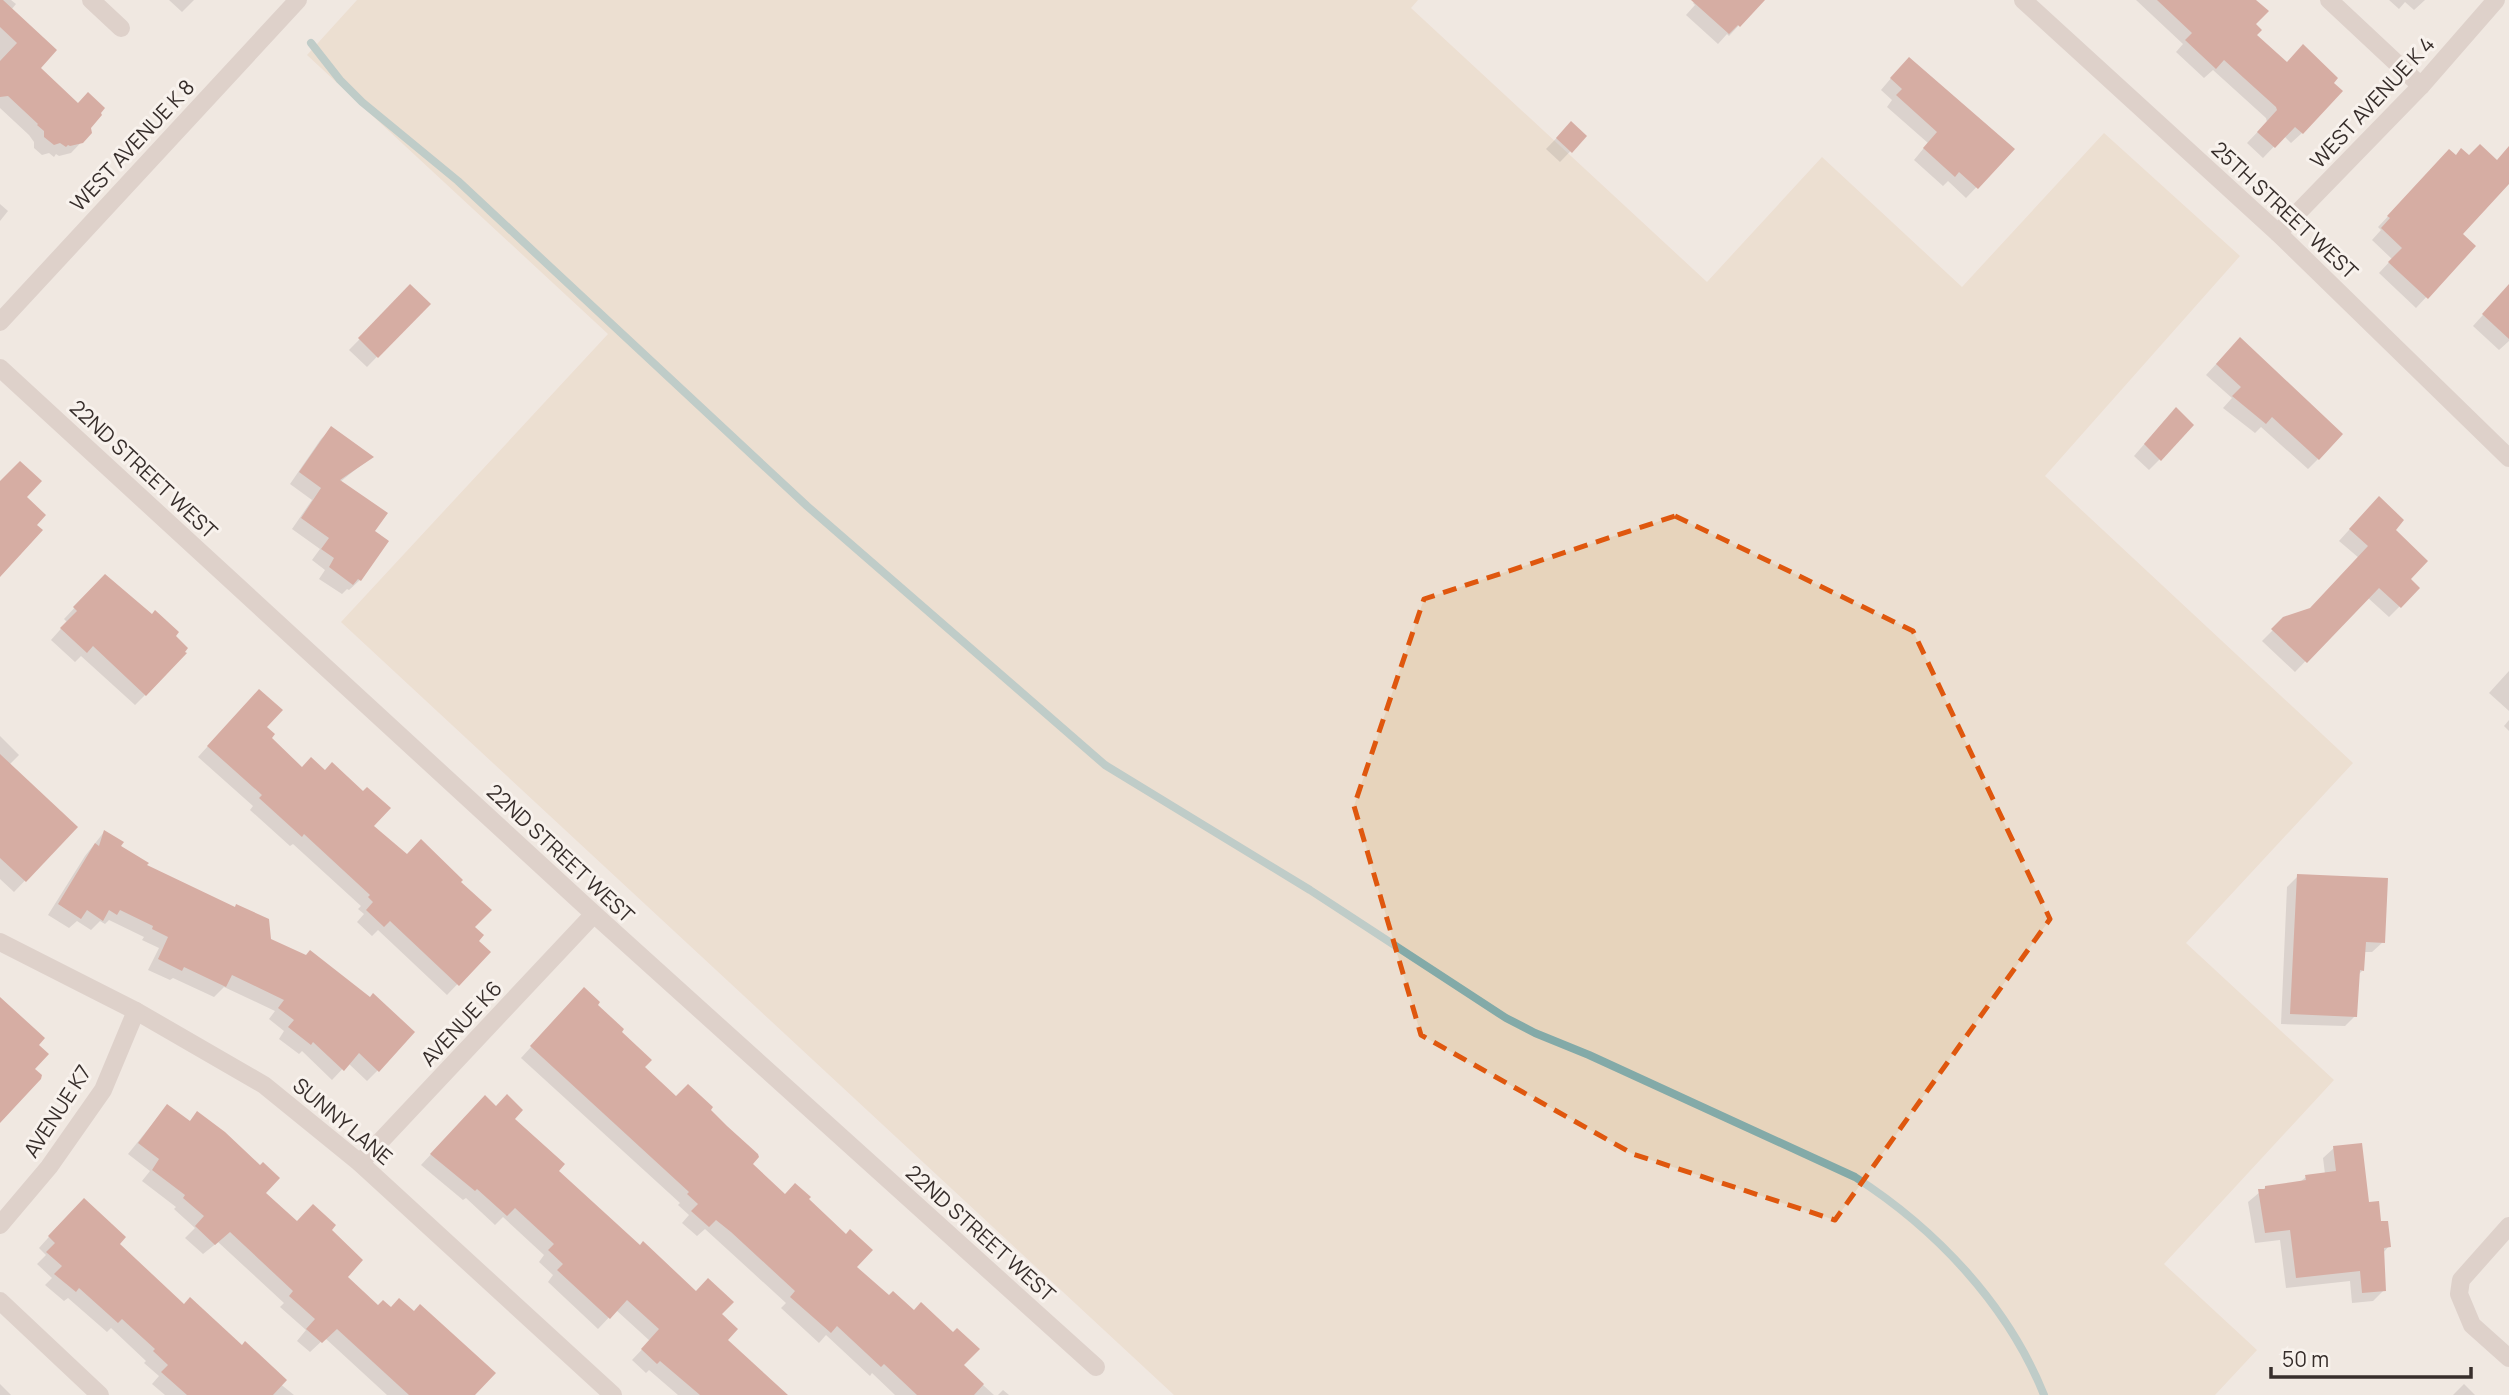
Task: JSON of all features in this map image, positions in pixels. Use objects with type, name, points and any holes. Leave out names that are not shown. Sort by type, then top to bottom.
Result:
[{"type":"street","points":[[91,0],[121,28]]},
{"type":"street","name":"WEST AVENUE K 8","points":[[0,322],[298,0]]},
{"type":"street","name":"25TH STREET WEST","points":[[2024,0],[2278,233],[2509,458]]},
{"type":"street","points":[[2329,0],[2421,86]]},
{"type":"street","name":"WEST AVENUE K 4","points":[[2278,233],[2421,86],[2496,0]]},
{"type":"street","name":"22ND STREET WEST","points":[[0,368],[594,914],[1096,1367]]},
{"type":"street","name":"AVENUE K6","points":[[360,1163],[594,914]]},
{"type":"street","name":"SUNNY LANE","points":[[0,942],[136,1011],[264,1085],[360,1163],[613,1395]]},
{"type":"street","name":"AVENUE K7","points":[[0,1226],[49,1167],[103,1090],[136,1011]]},
{"type":"street","points":[[2509,1226],[2461,1280],[2459,1294],[2472,1325],[2509,1358]]},
{"type":"street","points":[[0,1301],[100,1395]]},
{"type":"highlighted area","points":[[1675,516],[1913,631],[2050,919],[1835,1220],[1633,1154],[1421,1035],[1354,806],[1424,599]]},
{"type":"sand","points":[[357,0],[1418,0],[1411,8],[1707,282],[1822,157],[1962,287],[2104,133],[2240,256],[2045,476],[2353,763],[2186,943],[2334,1080],[2164,1264],[2257,1350],[2215,1395],[1174,1395],[341,622],[608,334],[307,55]]},
{"type":"building","points":[[0,0],[57,50],[41,68],[78,103],[88,92],[105,108],[91,128],[92,133],[83,143],[66,147],[60,143],[54,145],[44,137],[44,131],[38,124],[8,96],[0,97],[0,61],[17,43],[0,27]]},
{"type":"building","points":[[1691,0],[1765,0],[1740,27],[1738,25],[1729,34]]},
{"type":"building","points":[[2157,0],[2256,0],[2269,11],[2256,24],[2262,30],[2257,35],[2287,62],[2303,44],[2338,78],[2334,83],[2343,91],[2303,134],[2295,127],[2275,148],[2257,132],[2277,110],[2276,107],[2224,60],[2216,69],[2185,40],[2192,33]]},
{"type":"building","points":[[1909,57],[2015,149],[1978,189],[1959,172],[1955,177],[1923,148],[1937,132],[1896,95],[1902,89],[1890,78]]},
{"type":"building","points":[[1571,121],[1587,136],[1572,153],[1556,138]]},
{"type":"building","points":[[2480,144],[2497,160],[2509,146],[2509,184],[2463,234],[2476,246],[2428,299],[2388,262],[2402,248],[2381,228],[2390,218],[2387,216],[2449,149],[2456,155],[2461,148],[2469,155]]},
{"type":"building","points":[[410,284],[431,304],[378,358],[358,338]]},
{"type":"building","points":[[2509,284],[2509,339],[2482,314]]},
{"type":"building","points":[[2240,337],[2343,434],[2319,460],[2272,417],[2266,424],[2232,396],[2241,387],[2216,364]]},
{"type":"building","points":[[2176,407],[2194,425],[2161,461],[2144,444]]},
{"type":"building","points":[[331,426],[374,457],[340,480],[388,513],[375,531],[389,541],[361,581],[358,579],[353,585],[329,567],[334,558],[321,549],[329,538],[301,518],[321,488],[299,472]]},
{"type":"building","points":[[20,461],[42,481],[27,497],[46,515],[37,525],[43,530],[0,577],[0,481]]},
{"type":"building","points":[[2379,496],[2404,520],[2396,530],[2428,561],[2411,579],[2420,588],[2401,608],[2379,588],[2307,663],[2271,629],[2283,617],[2310,608],[2368,546],[2349,529]]},
{"type":"building","points":[[105,574],[152,614],[155,610],[179,632],[176,636],[188,648],[185,652],[187,653],[146,696],[93,646],[87,653],[60,628],[77,611],[73,607]]},
{"type":"building","points":[[259,689],[283,710],[267,727],[275,734],[272,738],[302,767],[311,757],[325,770],[332,762],[363,791],[367,787],[391,808],[374,826],[407,854],[421,839],[463,880],[461,882],[492,910],[475,927],[484,935],[479,941],[491,952],[459,986],[390,921],[384,927],[366,910],[373,902],[368,897],[370,895],[304,834],[302,837],[259,798],[262,795],[207,746]]},
{"type":"building","points":[[0,754],[78,827],[26,882],[0,858]]},
{"type":"building","points":[[104,830],[124,842],[121,846],[149,863],[147,865],[235,907],[236,904],[269,919],[271,939],[306,955],[310,950],[370,997],[373,993],[415,1032],[379,1072],[359,1053],[344,1071],[313,1042],[311,1045],[288,1027],[294,1020],[278,1008],[284,1000],[232,975],[226,987],[184,967],[182,971],[158,959],[168,937],[152,929],[153,926],[120,910],[117,915],[109,910],[103,921],[87,910],[81,919],[58,904],[95,843],[99,846]]},
{"type":"building","points":[[2297,874],[2388,878],[2385,943],[2366,942],[2364,971],[2360,970],[2357,1017],[2290,1014]]},
{"type":"building","points":[[584,987],[600,1002],[598,1005],[624,1029],[622,1032],[652,1060],[645,1067],[676,1096],[688,1084],[713,1107],[711,1110],[727,1126],[758,1154],[759,1157],[753,1164],[785,1194],[795,1183],[846,1234],[850,1229],[873,1250],[857,1267],[889,1295],[893,1291],[914,1310],[921,1302],[953,1332],[957,1328],[980,1349],[964,1365],[984,1384],[974,1395],[917,1395],[884,1364],[881,1367],[837,1326],[831,1333],[790,1297],[795,1291],[731,1232],[716,1220],[709,1227],[691,1211],[698,1204],[687,1194],[689,1192],[530,1046]]},
{"type":"building","points":[[0,997],[45,1038],[39,1045],[49,1054],[35,1069],[42,1075],[41,1079],[0,1123]]},
{"type":"building","points":[[507,1094],[523,1110],[515,1119],[565,1164],[559,1171],[640,1245],[643,1241],[696,1291],[708,1278],[734,1302],[722,1314],[738,1329],[728,1340],[788,1395],[700,1395],[660,1361],[657,1364],[641,1349],[659,1329],[627,1300],[610,1319],[557,1270],[563,1264],[548,1250],[554,1244],[515,1208],[507,1216],[477,1189],[475,1191],[430,1154],[485,1095],[496,1106]]},
{"type":"building","points":[[167,1104],[190,1121],[197,1111],[225,1132],[260,1165],[263,1162],[280,1178],[266,1193],[297,1221],[313,1204],[336,1225],[332,1230],[363,1260],[348,1277],[378,1305],[383,1300],[391,1307],[399,1298],[414,1311],[420,1304],[496,1373],[475,1395],[409,1395],[337,1329],[322,1343],[306,1329],[315,1319],[289,1296],[293,1291],[230,1232],[215,1245],[195,1226],[204,1216],[183,1198],[185,1195],[152,1170],[159,1159],[138,1143]]},
{"type":"building","points":[[2362,1143],[2369,1202],[2379,1201],[2381,1221],[2388,1221],[2391,1247],[2384,1248],[2386,1291],[2362,1293],[2360,1271],[2296,1278],[2290,1230],[2265,1233],[2258,1189],[2306,1180],[2305,1175],[2336,1171],[2333,1146]]},
{"type":"building","points":[[84,1198],[126,1237],[120,1244],[184,1304],[190,1297],[242,1345],[245,1341],[287,1380],[273,1395],[187,1395],[161,1372],[168,1365],[153,1351],[155,1349],[122,1319],[118,1323],[79,1288],[76,1292],[54,1274],[62,1266],[46,1252],[55,1243],[48,1236]]},
{"type":"waterway","points":[[311,43],[340,80],[362,102],[458,181],[807,506],[1105,765],[1310,890],[1506,1018],[1855,1177],[1914,1220],[1966,1272],[2011,1330],[2044,1395]]}]
